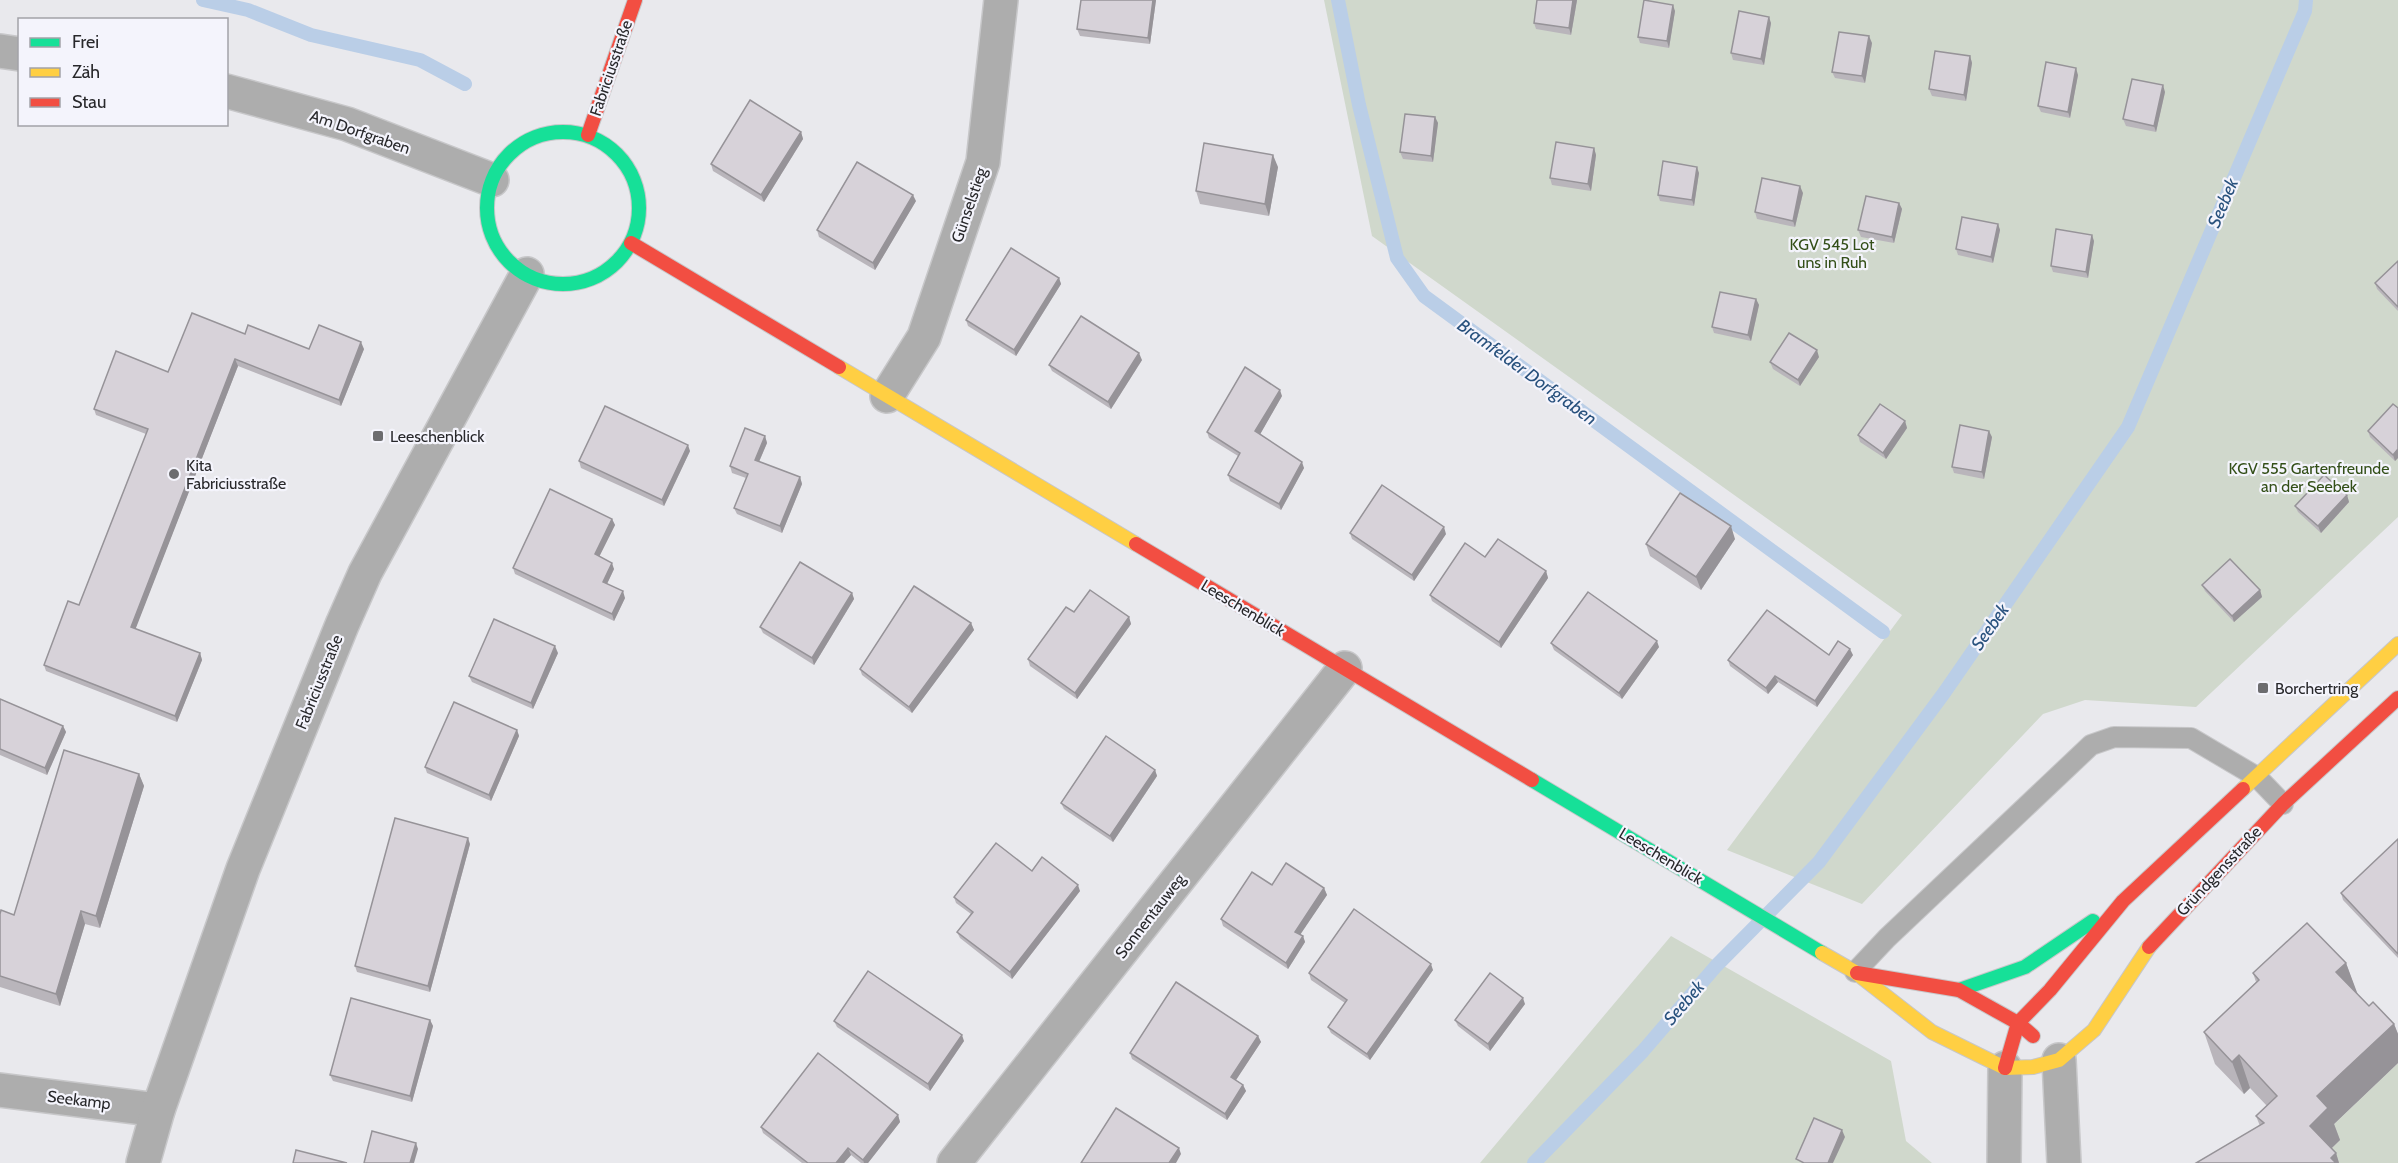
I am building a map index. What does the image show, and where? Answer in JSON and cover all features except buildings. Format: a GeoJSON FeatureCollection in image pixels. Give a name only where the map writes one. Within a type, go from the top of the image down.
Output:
{"type":"FeatureCollection","features":[{"type":"Feature","properties":{"kind":"street","name":"Fabriciusstraße"},"geometry":{"type":"LineString","coordinates":[[588,135],[635,0]]}},
{"type":"Feature","properties":{"kind":"street","name":"Günselstieg"},"geometry":{"type":"LineString","coordinates":[[887,396],[924,337],[983,162],[1001,0]]}},
{"type":"Feature","properties":{"kind":"street"},"geometry":{"type":"LineString","coordinates":[[0,51],[18,54]]}},
{"type":"Feature","properties":{"kind":"street","name":"Am Dorfgraben"},"geometry":{"type":"LineString","coordinates":[[228,92],[346,124],[492,180]]}},
{"type":"Feature","properties":{"kind":"street"},"geometry":{"type":"LineString","coordinates":[[565,131],[588,135],[608,146],[624,160],[634,180],[640,201],[639,223],[631,243],[616,263],[594,278],[570,284],[544,281],[527,274],[502,254],[490,231],[487,206],[492,180],[503,160],[520,145],[542,134],[565,131]]}},
{"type":"Feature","properties":{"kind":"street","name":"Leeschenblick"},"geometry":{"type":"LineString","coordinates":[[631,243],[1855,972],[1932,1032],[2005,1068]]}},
{"type":"Feature","properties":{"kind":"street","name":"Fabriciusstraße"},"geometry":{"type":"LineString","coordinates":[[143,1163],[158,1110],[243,869],[365,573],[527,274]]}},
{"type":"Feature","properties":{"kind":"street"},"geometry":{"type":"LineString","coordinates":[[2004,1163],[2005,1068],[2018,1023],[2050,990],[2123,901],[2398,644]]}},
{"type":"Feature","properties":{"kind":"street","name":"Sonnentauweg"},"geometry":{"type":"LineString","coordinates":[[954,1163],[1345,669]]}},
{"type":"Feature","properties":{"kind":"street","name":"Gründgensstraße"},"geometry":{"type":"LineString","coordinates":[[2005,1068],[2034,1067],[2059,1060],[2094,1030],[2151,944],[2283,804],[2398,698]]}},
{"type":"Feature","properties":{"kind":"street"},"geometry":{"type":"LineString","coordinates":[[1959,990],[2025,967],[2123,901]]}},
{"type":"Feature","properties":{"kind":"street","name":"Leeschenblick"},"geometry":{"type":"LineString","coordinates":[[1855,972],[1959,990]]}},
{"type":"Feature","properties":{"kind":"street"},"geometry":{"type":"LineString","coordinates":[[1959,990],[2018,1023],[2059,1060],[2064,1163]]}},
{"type":"Feature","properties":{"kind":"street","name":"Seekamp"},"geometry":{"type":"LineString","coordinates":[[0,1090],[158,1110]]}},
{"type":"Feature","properties":{"kind":"lane"},"geometry":{"type":"LineString","coordinates":[[1855,972],[1887,938],[2091,745],[2114,737],[2191,738],[2257,777],[2283,804]]}},
{"type":"Feature","properties":{"kind":"green space"},"geometry":{"type":"Polygon","coordinates":[[[1324,0],[2398,0],[2398,517],[2196,707],[2085,700],[2043,714],[1862,904],[1727,850],[1902,615],[1372,236],[1324,0]]]}},
{"type":"Feature","properties":{"kind":"green space"},"geometry":{"type":"Polygon","coordinates":[[[1671,936],[1891,1061],[1906,1141],[1932,1163],[1480,1163],[1671,936]]]}},
{"type":"Feature","properties":{"kind":"green space"},"geometry":{"type":"Polygon","coordinates":[[[2398,1063],[2398,1163],[2326,1163],[2321,1158],[2329,1129],[2398,1063]]]}},
{"type":"Feature","properties":{"kind":"waterway"},"geometry":{"type":"LineString","coordinates":[[203,0],[248,10],[311,35],[420,60],[465,84]]}},
{"type":"Feature","properties":{"kind":"waterway","name":"Bramfelder Dorfgraben"},"geometry":{"type":"LineString","coordinates":[[1338,0],[1359,105],[1397,258],[1424,296],[1883,632]]}},
{"type":"Feature","properties":{"kind":"waterway","name":"Seebek"},"geometry":{"type":"LineString","coordinates":[[1534,1163],[1643,1051],[1716,966],[1819,862],[1944,693],[2128,427],[2305,11],[2306,0]]}},
{"type":"Feature","properties":{"kind":"traffic: fast"},"geometry":{"type":"LineString","coordinates":[[563,132],[592,138],[617,154],[633,179],[639,208],[633,237],[617,262],[592,278],[563,284],[534,278],[509,262],[493,237],[487,208],[493,179],[509,154],[534,138],[563,132]]}},
{"type":"Feature","properties":{"kind":"traffic: fast"},"geometry":{"type":"LineString","coordinates":[[1532,780],[1822,953]]}},
{"type":"Feature","properties":{"kind":"traffic: fast"},"geometry":{"type":"LineString","coordinates":[[1959,990],[2025,967],[2093,921]]}},
{"type":"Feature","properties":{"kind":"traffic: slow"},"geometry":{"type":"LineString","coordinates":[[839,367],[1136,544]]}},
{"type":"Feature","properties":{"kind":"traffic: slow"},"geometry":{"type":"LineString","coordinates":[[2243,789],[2398,644]]}},
{"type":"Feature","properties":{"kind":"traffic: slow"},"geometry":{"type":"LineString","coordinates":[[1822,953],[1855,972],[1932,1032],[2005,1068],[2033,1067],[2059,1060],[2094,1030],[2149,947]]}},
{"type":"Feature","properties":{"kind":"traffic: jam"},"geometry":{"type":"LineString","coordinates":[[588,135],[635,0]]}},
{"type":"Feature","properties":{"kind":"traffic: jam"},"geometry":{"type":"LineString","coordinates":[[631,243],[839,367]]}},
{"type":"Feature","properties":{"kind":"traffic: jam"},"geometry":{"type":"LineString","coordinates":[[1136,544],[1532,780]]}},
{"type":"Feature","properties":{"kind":"traffic: jam"},"geometry":{"type":"LineString","coordinates":[[2149,947],[2283,804],[2398,698]]}},
{"type":"Feature","properties":{"kind":"traffic: jam"},"geometry":{"type":"LineString","coordinates":[[2005,1068],[2018,1023],[2050,990],[2123,901],[2243,789]]}},
{"type":"Feature","properties":{"kind":"traffic: jam"},"geometry":{"type":"LineString","coordinates":[[1857,973],[1959,990],[2018,1023],[2033,1036]]}},
{"type":"Feature","properties":{"kind":"place","name":"Leeschenblick"},"geometry":{"type":"Point","coordinates":[378,436]}},
{"type":"Feature","properties":{"kind":"place","name":"Kita Fabriciusstraße"},"geometry":{"type":"Point","coordinates":[174,474]}},
{"type":"Feature","properties":{"kind":"place","name":"Borchertring"},"geometry":{"type":"Point","coordinates":[2263,688]}},
{"type":"Feature","properties":{"kind":"park label","name":"KGV 545 Lot uns in Ruh"},"geometry":{"type":"Point","coordinates":[1832,253]}},
{"type":"Feature","properties":{"kind":"park label","name":"KGV 555 Gartenfreunde an der Seebek"},"geometry":{"type":"Point","coordinates":[2309,477]}}]}
